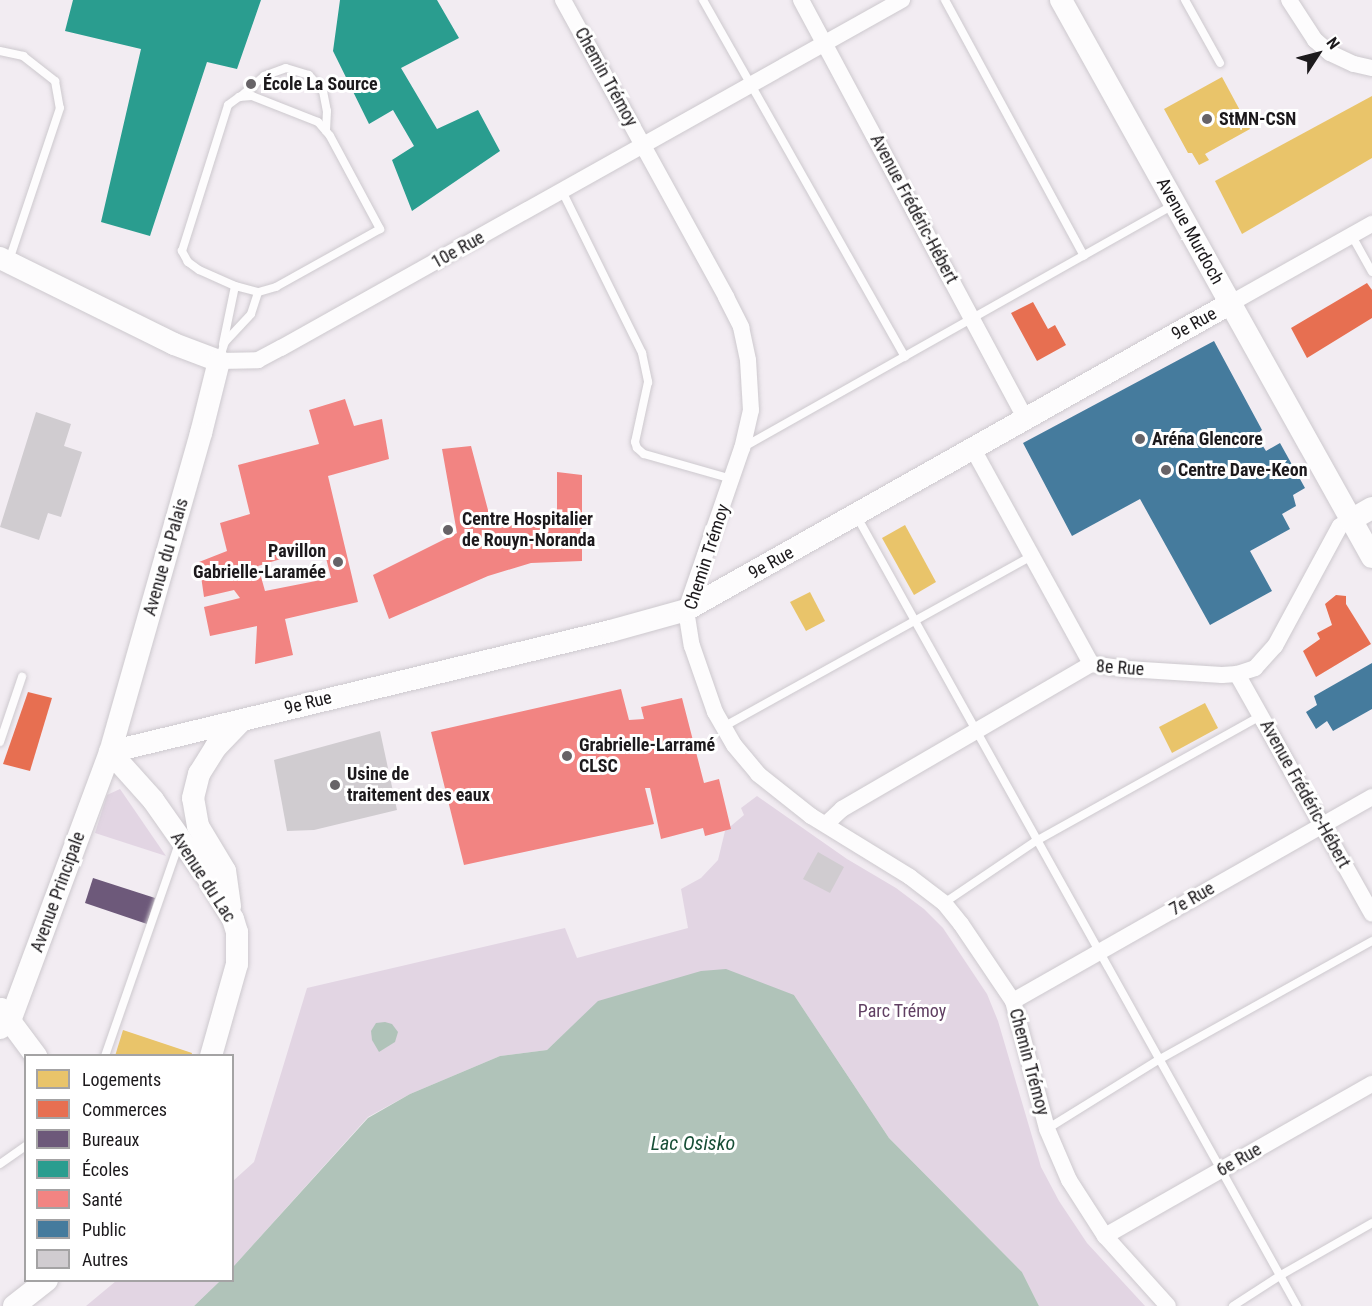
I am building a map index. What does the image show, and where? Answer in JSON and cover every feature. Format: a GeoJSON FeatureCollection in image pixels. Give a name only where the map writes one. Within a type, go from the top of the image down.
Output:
{"type":"FeatureCollection","features":[{"type":"Feature","properties":{"kind":"street","name":"Chemin Trémoy"},"geometry":{"type":"LineString","coordinates":[[563,0],[741,327],[748,360],[751,410],[732,479],[686,610],[692,646],[723,727],[734,745],[758,774],[811,816],[910,877],[944,903],[985,957],[1013,1001],[1047,1129],[1069,1180],[1106,1236],[1168,1306]]}},
{"type":"Feature","properties":{"kind":"street","name":"Avenue Frédéric-Hébert"},"geometry":{"type":"LineString","coordinates":[[801,0],[1026,419]]}},
{"type":"Feature","properties":{"kind":"street","name":"10e Rue"},"geometry":{"type":"LineString","coordinates":[[4,260],[174,344],[219,361],[237,362],[266,356],[902,0]]}},
{"type":"Feature","properties":{"kind":"street","name":"Avenue Murdoch"},"geometry":{"type":"LineString","coordinates":[[1061,0],[1372,556]]}},
{"type":"Feature","properties":{"kind":"street"},"geometry":{"type":"LineString","coordinates":[[1289,0],[1315,40],[1330,53],[1354,64],[1372,68]]}},
{"type":"Feature","properties":{"kind":"street","name":"9e Rue"},"geometry":{"type":"LineString","coordinates":[[110,752],[611,631],[686,610],[1372,224]]}},
{"type":"Feature","properties":{"kind":"street","name":"Avenue du Palais"},"geometry":{"type":"LineString","coordinates":[[110,752],[219,361]]}},
{"type":"Feature","properties":{"kind":"street"},"geometry":{"type":"LineString","coordinates":[[973,448],[1091,664]]}},
{"type":"Feature","properties":{"kind":"street","name":"8e Rue"},"geometry":{"type":"LineString","coordinates":[[826,824],[842,809],[1091,664],[1127,669],[1237,674],[1255,668],[1269,655],[1340,526],[1372,508]]}},
{"type":"Feature","properties":{"kind":"street","name":"Avenue Frédéric-Hébert"},"geometry":{"type":"LineString","coordinates":[[1237,674],[1372,914]]}},
{"type":"Feature","properties":{"kind":"street"},"geometry":{"type":"LineString","coordinates":[[233,919],[225,872],[198,826],[193,798],[199,774],[210,756],[242,720]]}},
{"type":"Feature","properties":{"kind":"street","name":"Avenue du Lac"},"geometry":{"type":"LineString","coordinates":[[110,752],[153,800],[210,881],[233,919],[237,932],[237,964],[212,1054]]}},
{"type":"Feature","properties":{"kind":"street","name":"Avenue Principale"},"geometry":{"type":"LineString","coordinates":[[3,1019],[110,752]]}},
{"type":"Feature","properties":{"kind":"street","name":"7e Rue"},"geometry":{"type":"LineString","coordinates":[[1013,1001],[1372,797]]}},
{"type":"Feature","properties":{"kind":"street"},"geometry":{"type":"LineString","coordinates":[[3,1019],[34,1054]]}},
{"type":"Feature","properties":{"kind":"street","name":"6e Rue"},"geometry":{"type":"LineString","coordinates":[[1106,1236],[1372,1084]]}},
{"type":"Feature","properties":{"kind":"street"},"geometry":{"type":"LineString","coordinates":[[15,1305],[32,1282]]}},
{"type":"Feature","properties":{"kind":"street"},"geometry":{"type":"LineString","coordinates":[[15,1305],[46,1282]]}},
{"type":"Feature","properties":{"kind":"lane"},"geometry":{"type":"LineString","coordinates":[[703,0],[905,357]]}},
{"type":"Feature","properties":{"kind":"lane"},"geometry":{"type":"LineString","coordinates":[[945,0],[1084,256]]}},
{"type":"Feature","properties":{"kind":"lane"},"geometry":{"type":"LineString","coordinates":[[1185,0],[1220,63]]}},
{"type":"Feature","properties":{"kind":"lane"},"geometry":{"type":"LineString","coordinates":[[0,51],[22,56],[55,81],[60,108],[4,260]]}},
{"type":"Feature","properties":{"kind":"lane"},"geometry":{"type":"LineString","coordinates":[[239,98],[252,96],[318,122],[326,131],[380,229],[276,287],[258,292],[235,286],[199,270],[188,262],[182,250],[228,105],[264,76],[285,68],[309,75],[323,91],[327,111],[326,131]]}},
{"type":"Feature","properties":{"kind":"lane"},"geometry":{"type":"LineString","coordinates":[[562,191],[642,353],[648,382],[635,442],[637,448],[644,454],[732,479]]}},
{"type":"Feature","properties":{"kind":"lane"},"geometry":{"type":"LineString","coordinates":[[742,448],[1175,204]]}},
{"type":"Feature","properties":{"kind":"lane"},"geometry":{"type":"LineString","coordinates":[[1352,236],[1372,272]]}},
{"type":"Feature","properties":{"kind":"lane"},"geometry":{"type":"LineString","coordinates":[[219,361],[235,286]]}},
{"type":"Feature","properties":{"kind":"lane"},"geometry":{"type":"LineString","coordinates":[[219,361],[225,342],[251,314],[258,292]]}},
{"type":"Feature","properties":{"kind":"lane"},"geometry":{"type":"LineString","coordinates":[[855,515],[1098,952],[1223,1169],[1297,1306]]}},
{"type":"Feature","properties":{"kind":"lane"},"geometry":{"type":"LineString","coordinates":[[723,727],[1032,556]]}},
{"type":"Feature","properties":{"kind":"lane"},"geometry":{"type":"LineString","coordinates":[[0,742],[22,677]]}},
{"type":"Feature","properties":{"kind":"lane"},"geometry":{"type":"LineString","coordinates":[[944,903],[1036,841],[1261,716]]}},
{"type":"Feature","properties":{"kind":"lane"},"geometry":{"type":"LineString","coordinates":[[106,1054],[180,840]]}},
{"type":"Feature","properties":{"kind":"lane"},"geometry":{"type":"LineString","coordinates":[[1047,1129],[1160,1059],[1372,941]]}},
{"type":"Feature","properties":{"kind":"lane"},"geometry":{"type":"LineString","coordinates":[[0,1164],[24,1147]]}},
{"type":"Feature","properties":{"kind":"lane"},"geometry":{"type":"LineString","coordinates":[[1233,1306],[1281,1275],[1372,1223]]}},
{"type":"Feature","properties":{"kind":"green space"},"geometry":{"type":"Polygon","coordinates":[[[120,789],[166,856],[95,833],[107,795],[120,789]]]}},
{"type":"Feature","properties":{"kind":"green space","name":"Parc Trémoy"},"geometry":{"type":"Polygon","coordinates":[[[757,796],[847,859],[896,888],[924,909],[943,928],[987,994],[998,1021],[1041,1167],[1059,1201],[1087,1243],[1145,1306],[1039,1306],[1022,1272],[889,1138],[794,995],[599,1001],[547,1050],[500,1056],[410,1094],[368,1117],[234,1266],[234,1180],[254,1162],[307,988],[565,928],[577,958],[688,928],[681,889],[701,878],[718,860],[725,831],[744,815],[741,808],[757,796]]]}},
{"type":"Feature","properties":{"kind":"green space"},"geometry":{"type":"Polygon","coordinates":[[[115,1282],[219,1282],[194,1306],[86,1306],[115,1282]]]}},
{"type":"Feature","properties":{"kind":"water","name":"Lac Osisko"},"geometry":{"type":"Polygon","coordinates":[[[726,969],[794,995],[889,1138],[1022,1272],[1039,1306],[194,1306],[219,1282],[234,1282],[234,1266],[368,1118],[410,1094],[500,1056],[547,1050],[598,1001],[701,971],[726,969]]]}},
{"type":"Feature","properties":{"kind":"water"},"geometry":{"type":"Polygon","coordinates":[[[376,1023],[392,1024],[398,1032],[395,1042],[379,1052],[372,1040],[371,1031],[376,1023]]]}},
{"type":"Feature","properties":{"kind":"building: Logements","name":"StMN-CSN"},"geometry":{"type":"Polygon","coordinates":[[[1222,77],[1250,129],[1205,154],[1209,160],[1199,165],[1192,153],[1188,153],[1164,109],[1222,77]]]}},
{"type":"Feature","properties":{"kind":"building: Logements"},"geometry":{"type":"Polygon","coordinates":[[[1372,96],[1372,158],[1242,234],[1215,181],[1372,96]]]}},
{"type":"Feature","properties":{"kind":"building: Logements"},"geometry":{"type":"Polygon","coordinates":[[[905,525],[936,582],[914,595],[882,538],[905,525]]]}},
{"type":"Feature","properties":{"kind":"building: Logements"},"geometry":{"type":"Polygon","coordinates":[[[810,592],[825,621],[806,631],[790,602],[810,592]]]}},
{"type":"Feature","properties":{"kind":"building: Logements"},"geometry":{"type":"Polygon","coordinates":[[[1205,703],[1218,728],[1172,753],[1159,727],[1205,703]]]}},
{"type":"Feature","properties":{"kind":"building: Logements"},"geometry":{"type":"Polygon","coordinates":[[[123,1030],[192,1053],[192,1054],[116,1054],[123,1030]]]}},
{"type":"Feature","properties":{"kind":"building: Commerces"},"geometry":{"type":"Polygon","coordinates":[[[1367,283],[1372,290],[1372,318],[1307,358],[1291,328],[1367,283]]]}},
{"type":"Feature","properties":{"kind":"building: Commerces"},"geometry":{"type":"Polygon","coordinates":[[[1033,302],[1048,329],[1055,325],[1066,345],[1037,361],[1011,313],[1033,302]]]}},
{"type":"Feature","properties":{"kind":"building: Commerces"},"geometry":{"type":"Polygon","coordinates":[[[1336,595],[1346,596],[1346,604],[1371,644],[1316,677],[1303,651],[1320,639],[1317,633],[1332,625],[1325,604],[1336,595]]]}},
{"type":"Feature","properties":{"kind":"building: Commerces"},"geometry":{"type":"Polygon","coordinates":[[[28,692],[52,698],[30,771],[3,764],[28,692]]]}},
{"type":"Feature","properties":{"kind":"building: Bureaux"},"geometry":{"type":"Polygon","coordinates":[[[93,878],[155,898],[147,924],[85,903],[93,878]]]}},
{"type":"Feature","properties":{"kind":"building: Écoles"},"geometry":{"type":"Polygon","coordinates":[[[73,0],[261,0],[237,69],[207,62],[150,236],[101,222],[141,49],[65,31],[73,0]]]}},
{"type":"Feature","properties":{"kind":"building: Écoles"},"geometry":{"type":"Polygon","coordinates":[[[340,0],[437,0],[459,38],[401,68],[437,129],[478,110],[500,151],[412,211],[392,160],[414,146],[393,110],[369,124],[333,51],[340,0]]]}},
{"type":"Feature","properties":{"kind":"building: Santé"},"geometry":{"type":"Polygon","coordinates":[[[345,399],[354,426],[382,419],[389,459],[328,476],[358,602],[285,619],[293,655],[255,664],[257,626],[210,636],[204,607],[240,598],[234,590],[204,597],[199,562],[227,551],[220,523],[250,514],[238,465],[319,444],[309,410],[345,399]],[[323,546],[258,566],[265,591],[331,578],[323,546]]]}},
{"type":"Feature","properties":{"kind":"building: Santé"},"geometry":{"type":"Polygon","coordinates":[[[471,446],[492,525],[557,526],[557,472],[582,475],[582,561],[531,563],[488,576],[389,619],[373,575],[457,533],[442,449],[471,446]]]}},
{"type":"Feature","properties":{"kind":"building: Santé","name":"Grabrielle-Larramé CLSC"},"geometry":{"type":"Polygon","coordinates":[[[621,689],[629,720],[644,719],[641,707],[682,698],[704,783],[719,779],[731,829],[705,836],[703,828],[661,839],[650,788],[645,788],[654,824],[464,865],[431,732],[621,689]]]}},
{"type":"Feature","properties":{"kind":"building: Public","name":"Centre Dave-Keon"},"geometry":{"type":"Polygon","coordinates":[[[1214,341],[1262,430],[1256,435],[1266,451],[1280,443],[1305,488],[1293,495],[1296,506],[1282,514],[1290,529],[1250,551],[1272,591],[1210,625],[1140,499],[1072,536],[1023,443],[1214,341]]]}},
{"type":"Feature","properties":{"kind":"building: Public"},"geometry":{"type":"Polygon","coordinates":[[[1372,663],[1372,709],[1333,731],[1327,721],[1316,729],[1306,712],[1317,705],[1314,696],[1372,663]]]}},
{"type":"Feature","properties":{"kind":"building: Autres"},"geometry":{"type":"Polygon","coordinates":[[[36,412],[71,424],[64,446],[82,452],[61,517],[48,513],[39,540],[0,527],[36,412]]]}},
{"type":"Feature","properties":{"kind":"building: Autres","name":"Usine de traitement des eaux"},"geometry":{"type":"Polygon","coordinates":[[[380,731],[397,810],[314,830],[287,831],[274,760],[380,731]]]}},
{"type":"Feature","properties":{"kind":"building: Autres"},"geometry":{"type":"Polygon","coordinates":[[[818,852],[844,867],[830,893],[803,879],[818,852]]]}},
{"type":"Feature","properties":{"kind":"place","name":"École La Source"},"geometry":{"type":"Point","coordinates":[251,84]}},
{"type":"Feature","properties":{"kind":"place","name":"StMN-CSN"},"geometry":{"type":"Point","coordinates":[1207,119]}},
{"type":"Feature","properties":{"kind":"place","name":"Aréna Glencore"},"geometry":{"type":"Point","coordinates":[1140,439]}},
{"type":"Feature","properties":{"kind":"place","name":"Centre Dave-Keon"},"geometry":{"type":"Point","coordinates":[1166,470]}},
{"type":"Feature","properties":{"kind":"place","name":"Centre Hospitalier de Rouyn-Noranda"},"geometry":{"type":"Point","coordinates":[448,530]}},
{"type":"Feature","properties":{"kind":"place","name":"Pavillon Gabrielle-Laramée"},"geometry":{"type":"Point","coordinates":[338,562]}},
{"type":"Feature","properties":{"kind":"place","name":"Grabrielle-Larramé CLSC"},"geometry":{"type":"Point","coordinates":[567,756]}},
{"type":"Feature","properties":{"kind":"place","name":"Usine de traitement des eaux"},"geometry":{"type":"Point","coordinates":[335,785]}}]}
